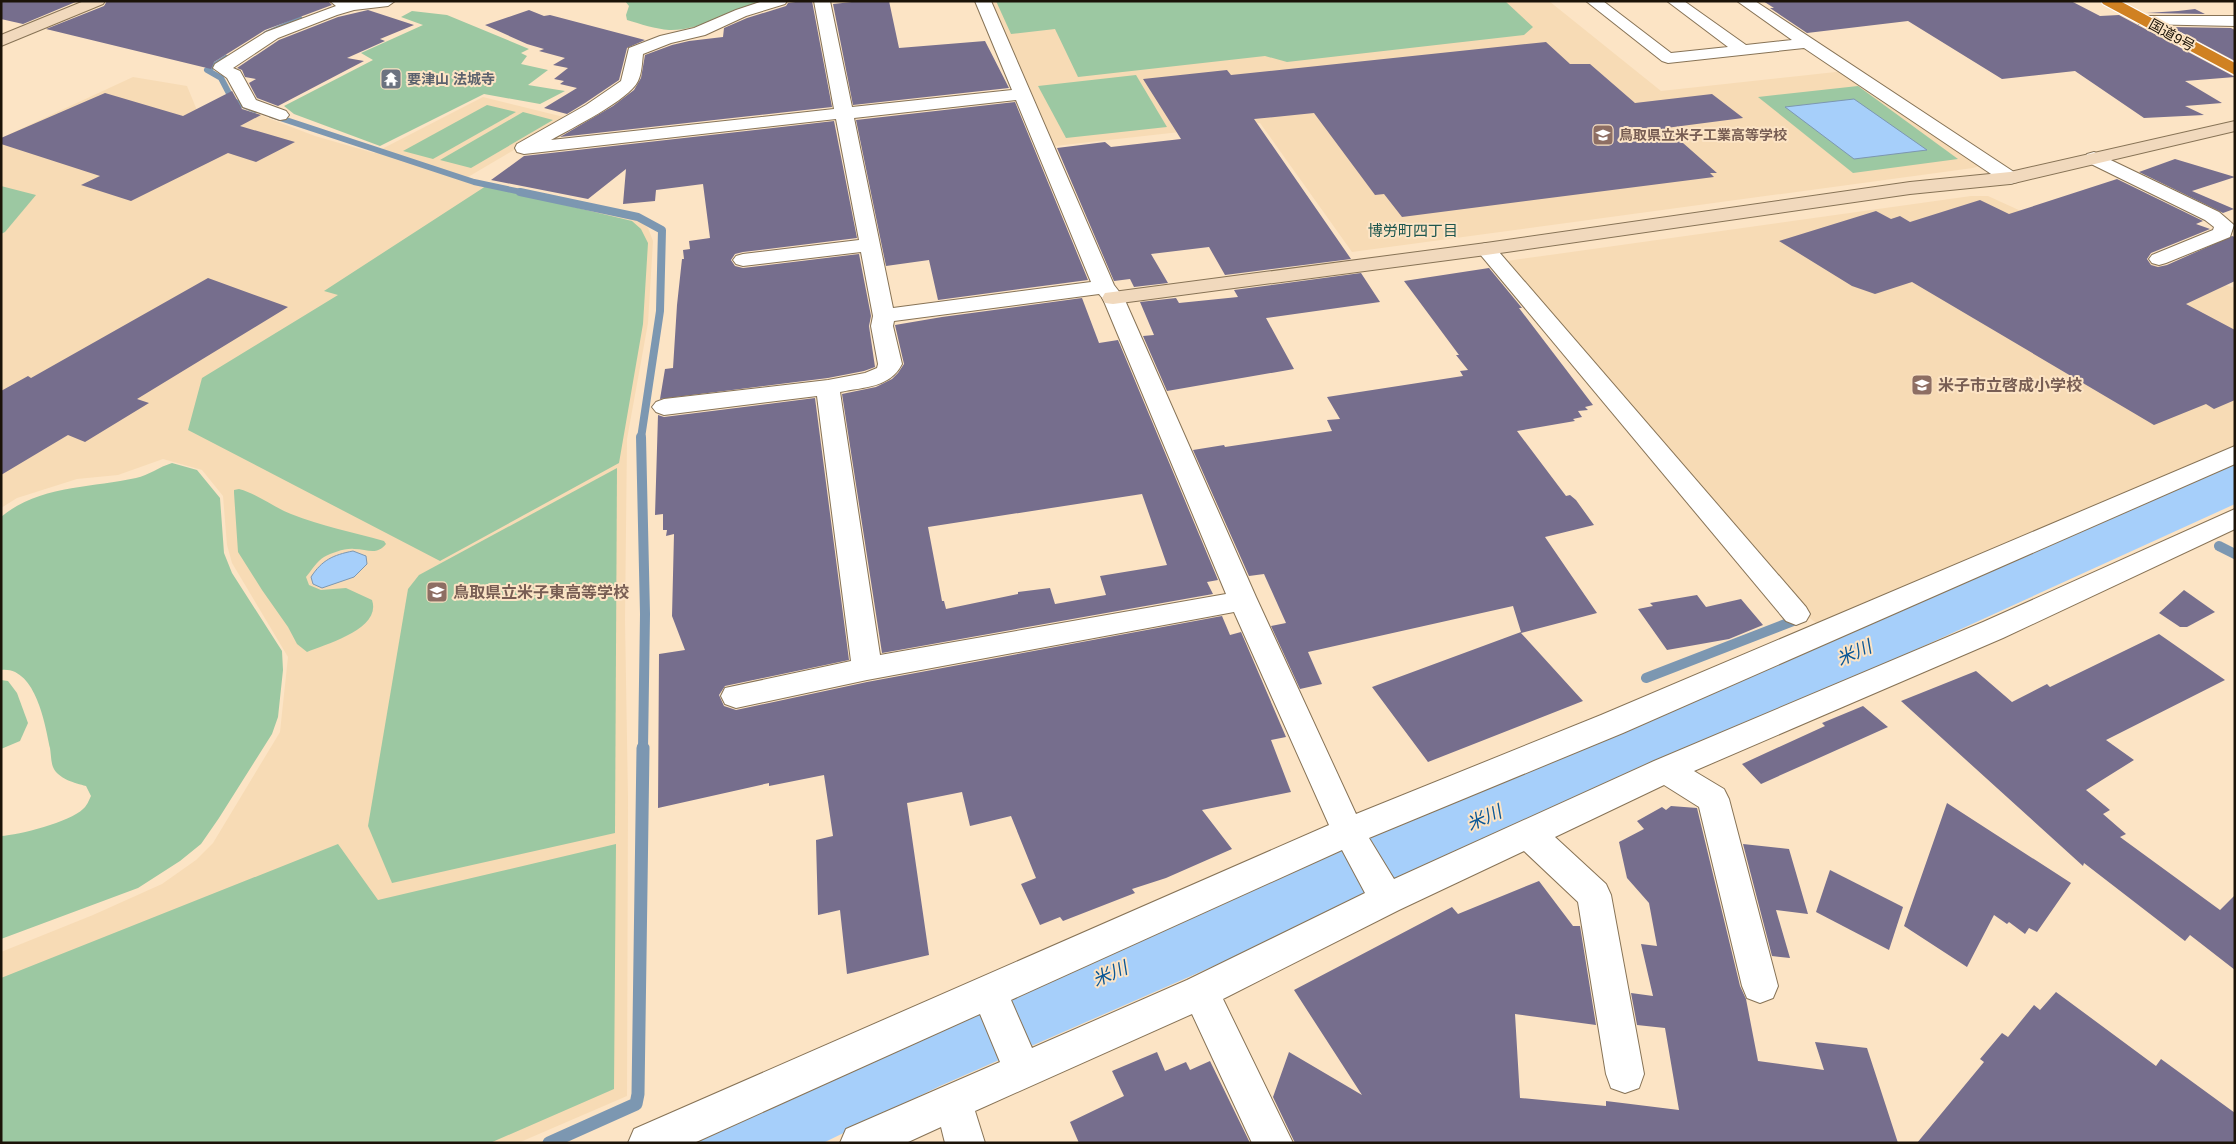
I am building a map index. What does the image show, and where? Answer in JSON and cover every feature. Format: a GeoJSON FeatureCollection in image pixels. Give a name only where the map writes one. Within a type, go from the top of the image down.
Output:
{"type":"FeatureCollection","features":[{"type":"Feature","properties":{"kind":"highway","name":"国道9号"},"geometry":{"type":"LineString","coordinates":[[2108,1],[2235,70]]}},
{"type":"Feature","properties":{"kind":"street"},"geometry":{"type":"LineString","coordinates":[[1,41],[98,1]]}},
{"type":"Feature","properties":{"kind":"street"},"geometry":{"type":"LineString","coordinates":[[280,115],[249,103],[234,75],[221,68],[272,35],[332,12],[345,4],[388,1]]}},
{"type":"Feature","properties":{"kind":"street"},"geometry":{"type":"LineString","coordinates":[[780,1],[741,13],[698,32],[666,39],[636,51],[630,79],[627,84],[592,109],[524,148],[1023,94]]}},
{"type":"Feature","properties":{"kind":"street"},"geometry":{"type":"LineString","coordinates":[[664,407],[871,379],[889,368],[882,326],[884,316],[822,1]]}},
{"type":"Feature","properties":{"kind":"street"},"geometry":{"type":"LineString","coordinates":[[983,1],[1242,599],[1352,837],[1383,892]]}},
{"type":"Feature","properties":{"kind":"street"},"geometry":{"type":"LineString","coordinates":[[1592,1],[1668,58],[1807,42]]}},
{"type":"Feature","properties":{"kind":"street"},"geometry":{"type":"LineString","coordinates":[[1674,1],[1742,49]]}},
{"type":"Feature","properties":{"kind":"street"},"geometry":{"type":"LineString","coordinates":[[1744,1],[2010,178]]}},
{"type":"Feature","properties":{"kind":"street"},"geometry":{"type":"LineString","coordinates":[[2145,21],[2235,21]]}},
{"type":"Feature","properties":{"kind":"street"},"geometry":{"type":"LineString","coordinates":[[884,316],[1486,249],[1910,188],[2010,178],[2235,126]]}},
{"type":"Feature","properties":{"kind":"street"},"geometry":{"type":"LineString","coordinates":[[2094,158],[2212,216],[2224,225],[2223,233],[2159,259]]}},
{"type":"Feature","properties":{"kind":"street"},"geometry":{"type":"LineString","coordinates":[[744,260],[870,245]]}},
{"type":"Feature","properties":{"kind":"street"},"geometry":{"type":"LineString","coordinates":[[1486,249],[1796,614]]}},
{"type":"Feature","properties":{"kind":"street"},"geometry":{"type":"LineString","coordinates":[[828,386],[866,669]]}},
{"type":"Feature","properties":{"kind":"street"},"geometry":{"type":"LineString","coordinates":[[648,1143],[992,998],[1352,837],[2235,454]]}},
{"type":"Feature","properties":{"kind":"street"},"geometry":{"type":"LineString","coordinates":[[860,1143],[953,1101],[1017,1057],[1200,992],[1383,892],[1529,834],[1665,770],[1993,630],[2235,518]]}},
{"type":"Feature","properties":{"kind":"street"},"geometry":{"type":"LineString","coordinates":[[736,696],[866,669],[1228,604],[1242,599]]}},
{"type":"Feature","properties":{"kind":"street"},"geometry":{"type":"LineString","coordinates":[[1665,770],[1713,800],[1760,986]]}},
{"type":"Feature","properties":{"kind":"street"},"geometry":{"type":"LineString","coordinates":[[1529,834],[1594,895],[1625,1074]]}},
{"type":"Feature","properties":{"kind":"street"},"geometry":{"type":"LineString","coordinates":[[1200,992],[1273,1143]]}},
{"type":"Feature","properties":{"kind":"street"},"geometry":{"type":"LineString","coordinates":[[992,998],[1017,1057]]}},
{"type":"Feature","properties":{"kind":"street"},"geometry":{"type":"LineString","coordinates":[[953,1101],[965,1143]]}},
{"type":"Feature","properties":{"kind":"shaded area","name":"鳥取県立米子工業高等学校"},"geometry":{"type":"Polygon","coordinates":[[[991,1],[1549,1],[1661,91],[1845,71],[1982,165],[1973,168],[1352,252],[1260,123],[1055,146],[991,1]]]}},
{"type":"Feature","properties":{"kind":"shaded area","name":"鳥取県立米子東高等学校"},"geometry":{"type":"Polygon","coordinates":[[[133,77],[187,86],[201,120],[244,109],[315,136],[374,153],[483,97],[568,118],[468,177],[501,188],[637,219],[648,228],[653,241],[648,323],[627,439],[625,620],[628,799],[627,1096],[518,1143],[1,1143],[1,952],[93,915],[162,884],[196,860],[213,843],[280,732],[288,657],[232,563],[227,545],[223,496],[202,470],[163,459],[118,475],[77,479],[17,498],[1,508],[1,138],[133,77]]]}},
{"type":"Feature","properties":{"kind":"shaded area","name":"米子市立啓成小学校"},"geometry":{"type":"Polygon","coordinates":[[[1971,196],[1988,196],[2095,245],[2235,288],[2235,446],[1819,625],[1803,613],[1507,261],[1971,196]]]}},
{"type":"Feature","properties":{"kind":"green space"},"geometry":{"type":"Polygon","coordinates":[[[625,1],[762,1],[705,24],[669,30],[627,20],[626,15],[629,6],[625,1]]]}},
{"type":"Feature","properties":{"kind":"green space"},"geometry":{"type":"Polygon","coordinates":[[[996,1],[1505,1],[1533,27],[1524,35],[1287,62],[1265,56],[1078,77],[1055,29],[1011,34],[996,1]]]}},
{"type":"Feature","properties":{"kind":"green space","name":"要津山 法城寺"},"geometry":{"type":"Polygon","coordinates":[[[412,11],[447,15],[529,49],[521,53],[527,56],[521,64],[548,70],[528,85],[565,91],[540,104],[484,94],[380,146],[294,114],[284,106],[373,60],[361,53],[423,25],[401,17],[412,11]]]}},
{"type":"Feature","properties":{"kind":"green space"},"geometry":{"type":"Polygon","coordinates":[[[1136,75],[1167,127],[1066,138],[1038,86],[1136,75]]]}},
{"type":"Feature","properties":{"kind":"green space"},"geometry":{"type":"Polygon","coordinates":[[[1858,86],[1958,159],[1853,173],[1758,97],[1858,86]]]}},
{"type":"Feature","properties":{"kind":"green space"},"geometry":{"type":"Polygon","coordinates":[[[487,105],[516,112],[433,159],[403,151],[487,105]]]}},
{"type":"Feature","properties":{"kind":"green space"},"geometry":{"type":"Polygon","coordinates":[[[523,112],[553,120],[471,168],[440,160],[523,112]]]}},
{"type":"Feature","properties":{"kind":"green space"},"geometry":{"type":"Polygon","coordinates":[[[1,186],[36,195],[5,232],[1,234],[1,186]]]}},
{"type":"Feature","properties":{"kind":"green space"},"geometry":{"type":"Polygon","coordinates":[[[486,186],[632,221],[641,229],[648,243],[643,324],[619,463],[440,561],[188,430],[202,378],[338,295],[324,291],[486,186]]]}},
{"type":"Feature","properties":{"kind":"green space"},"geometry":{"type":"Polygon","coordinates":[[[172,463],[197,470],[220,498],[224,553],[232,573],[282,651],[283,670],[278,717],[272,734],[201,844],[180,861],[138,888],[1,939],[1,836],[20,833],[67,819],[84,808],[91,796],[86,786],[67,780],[55,771],[52,765],[48,737],[41,711],[30,686],[13,671],[1,670],[1,517],[32,499],[49,493],[136,478],[172,463]]]}},
{"type":"Feature","properties":{"kind":"green space"},"geometry":{"type":"Polygon","coordinates":[[[617,468],[615,833],[392,883],[368,826],[408,589],[419,575],[617,468]]]}},
{"type":"Feature","properties":{"kind":"green space"},"geometry":{"type":"Polygon","coordinates":[[[239,489],[302,518],[384,541],[386,544],[375,551],[350,549],[327,555],[319,561],[306,577],[309,585],[321,590],[346,588],[372,600],[373,610],[369,619],[361,627],[339,640],[307,652],[297,644],[288,627],[238,552],[234,490],[239,489]]]}},
{"type":"Feature","properties":{"kind":"green space"},"geometry":{"type":"Polygon","coordinates":[[[1,680],[8,681],[17,693],[28,723],[20,741],[1,749],[1,680]]]}},
{"type":"Feature","properties":{"kind":"green space"},"geometry":{"type":"Polygon","coordinates":[[[338,844],[378,900],[616,844],[614,1089],[490,1143],[1,1143],[1,978],[338,844]]]}},
{"type":"Feature","properties":{"kind":"water"},"geometry":{"type":"Polygon","coordinates":[[[1854,99],[1927,150],[1854,159],[1785,107],[1854,99]]]}},
{"type":"Feature","properties":{"kind":"water"},"geometry":{"type":"Polygon","coordinates":[[[353,551],[366,556],[367,564],[354,577],[322,588],[313,584],[311,577],[319,566],[340,554],[353,551]]]}},
{"type":"Feature","properties":{"kind":"building"},"geometry":{"type":"Polygon","coordinates":[[[1,1],[78,1],[23,24],[1,19],[1,1]]]}},
{"type":"Feature","properties":{"kind":"building"},"geometry":{"type":"Polygon","coordinates":[[[107,1],[328,1],[332,5],[265,30],[214,62],[211,69],[46,29],[104,6],[107,1]]]}},
{"type":"Feature","properties":{"kind":"building"},"geometry":{"type":"Polygon","coordinates":[[[812,1],[832,107],[560,137],[613,106],[634,90],[641,78],[645,55],[689,41],[723,37],[724,28],[747,18],[786,6],[788,3],[812,1]]]}},
{"type":"Feature","properties":{"kind":"building"},"geometry":{"type":"Polygon","coordinates":[[[889,1],[899,48],[985,41],[1009,88],[853,105],[833,4],[889,1]]]}},
{"type":"Feature","properties":{"kind":"building"},"geometry":{"type":"Polygon","coordinates":[[[1763,1],[2071,1],[2100,16],[2119,15],[2235,77],[2185,81],[2222,103],[2185,106],[2204,115],[2144,118],[2075,71],[2002,79],[1908,21],[1807,33],[1770,8],[1774,8],[1763,1]]]}},
{"type":"Feature","properties":{"kind":"building"},"geometry":{"type":"Polygon","coordinates":[[[2195,9],[2205,14],[2146,13],[2178,11],[2195,9]]]}},
{"type":"Feature","properties":{"kind":"building"},"geometry":{"type":"Polygon","coordinates":[[[368,10],[414,25],[380,39],[385,41],[347,58],[364,61],[278,106],[257,98],[249,83],[256,79],[245,77],[242,70],[237,68],[279,40],[338,17],[368,10]]]}},
{"type":"Feature","properties":{"kind":"building"},"geometry":{"type":"Polygon","coordinates":[[[529,10],[544,16],[550,15],[645,40],[627,48],[619,80],[567,114],[544,108],[577,88],[560,84],[564,81],[554,79],[568,68],[553,65],[565,58],[539,51],[544,49],[527,44],[485,25],[529,10]]]}},
{"type":"Feature","properties":{"kind":"building"},"geometry":{"type":"Polygon","coordinates":[[[2171,27],[2231,28],[2235,30],[2235,61],[2171,27]]]}},
{"type":"Feature","properties":{"kind":"building"},"geometry":{"type":"Polygon","coordinates":[[[1546,42],[1570,64],[1590,64],[1635,103],[1712,94],[1742,117],[1666,128],[1717,173],[1710,173],[1714,177],[1402,217],[1384,194],[1375,195],[1314,113],[1254,119],[1351,259],[1225,275],[1209,247],[1151,254],[1168,283],[1134,287],[1130,279],[1114,281],[1057,148],[1105,142],[1111,147],[1181,139],[1143,79],[1227,70],[1231,75],[1546,42]]]}},
{"type":"Feature","properties":{"kind":"building"},"geometry":{"type":"Polygon","coordinates":[[[232,91],[242,109],[261,115],[240,126],[295,142],[256,162],[228,153],[131,201],[81,185],[100,176],[1,144],[1,138],[105,93],[183,116],[232,91]]]}},
{"type":"Feature","properties":{"kind":"building"},"geometry":{"type":"Polygon","coordinates":[[[1015,102],[1088,280],[938,300],[929,260],[886,266],[856,120],[1015,102]]]}},
{"type":"Feature","properties":{"kind":"building"},"geometry":{"type":"Polygon","coordinates":[[[834,121],[857,238],[743,252],[735,254],[731,260],[735,266],[743,268],[859,254],[871,316],[869,326],[875,367],[828,378],[660,399],[665,369],[673,368],[677,305],[682,259],[684,259],[683,250],[690,249],[689,241],[710,238],[703,184],[656,190],[655,201],[623,204],[626,169],[588,199],[491,180],[524,156],[834,121]]]}},
{"type":"Feature","properties":{"kind":"building"},"geometry":{"type":"Polygon","coordinates":[[[2175,159],[2235,177],[2192,191],[2234,209],[2223,213],[2139,172],[2175,159]]]}},
{"type":"Feature","properties":{"kind":"building"},"geometry":{"type":"Polygon","coordinates":[[[2117,179],[2203,221],[2196,224],[2210,229],[2151,253],[2147,259],[2151,265],[2158,267],[2167,265],[2232,236],[2235,237],[2235,281],[2186,304],[2235,330],[2235,400],[2214,409],[2206,404],[2154,425],[1912,282],[1875,294],[1852,286],[1779,241],[1876,211],[1891,219],[1900,216],[1910,222],[1980,200],[2009,214],[2117,179]]]}},
{"type":"Feature","properties":{"kind":"building"},"geometry":{"type":"Polygon","coordinates":[[[1489,268],[1522,308],[1519,308],[1593,405],[1585,407],[1588,410],[1578,411],[1582,417],[1573,419],[1575,421],[1517,431],[1566,496],[1570,495],[1576,500],[1594,525],[1545,537],[1597,613],[1521,633],[1583,701],[1428,762],[1372,687],[1521,632],[1513,606],[1308,652],[1322,684],[1300,689],[1271,626],[1286,623],[1264,574],[1249,576],[1193,450],[1332,431],[1327,420],[1340,419],[1327,397],[1463,376],[1460,371],[1468,370],[1456,355],[1459,355],[1404,281],[1489,268]]]}},
{"type":"Feature","properties":{"kind":"building"},"geometry":{"type":"Polygon","coordinates":[[[1361,273],[1380,302],[1266,318],[1294,369],[1167,391],[1143,336],[1154,335],[1140,302],[1176,298],[1179,303],[1238,297],[1234,290],[1361,273]]]}},
{"type":"Feature","properties":{"kind":"building"},"geometry":{"type":"Polygon","coordinates":[[[208,278],[288,307],[137,399],[149,403],[85,442],[68,435],[1,475],[1,391],[28,376],[31,378],[208,278]]]}},
{"type":"Feature","properties":{"kind":"building"},"geometry":{"type":"Polygon","coordinates":[[[1082,298],[1099,343],[1118,340],[1218,580],[1207,582],[1213,594],[882,653],[842,394],[876,387],[892,379],[898,373],[904,364],[895,325],[1082,298]],[[1142,494],[928,527],[942,601],[944,601],[946,609],[1018,594],[1018,592],[1050,588],[1055,604],[1106,595],[1100,576],[1167,565],[1142,494]]]}},
{"type":"Feature","properties":{"kind":"building"},"geometry":{"type":"Polygon","coordinates":[[[815,398],[849,660],[725,686],[719,695],[724,706],[736,710],[867,682],[1222,616],[1230,635],[1241,632],[1286,737],[1271,740],[1291,792],[1202,810],[1232,849],[1166,878],[1132,889],[1135,893],[1063,921],[1060,917],[1040,925],[1021,884],[1036,878],[1011,816],[970,826],[962,792],[907,803],[929,955],[847,974],[840,910],[818,915],[816,840],[833,836],[824,775],[769,786],[769,783],[658,808],[659,654],[685,650],[672,616],[674,534],[666,536],[667,530],[663,530],[663,514],[655,515],[658,415],[664,417],[815,398]]]}},
{"type":"Feature","properties":{"kind":"building"},"geometry":{"type":"Polygon","coordinates":[[[2184,590],[2215,612],[2187,627],[2180,627],[2159,613],[2184,590]]]}},
{"type":"Feature","properties":{"kind":"building"},"geometry":{"type":"Polygon","coordinates":[[[1697,595],[1706,607],[1741,599],[1763,625],[1729,639],[1667,650],[1638,609],[1653,606],[1650,603],[1697,595]]]}},
{"type":"Feature","properties":{"kind":"building"},"geometry":{"type":"Polygon","coordinates":[[[2159,634],[2225,680],[2106,740],[2134,760],[2086,790],[2110,810],[2103,814],[2126,834],[2120,837],[2220,910],[2235,895],[2235,970],[2190,935],[2185,941],[2084,863],[2083,866],[1901,701],[1976,671],[2012,702],[2047,684],[2050,687],[2159,634]]]}},
{"type":"Feature","properties":{"kind":"building"},"geometry":{"type":"Polygon","coordinates":[[[1863,706],[1888,727],[1761,784],[1742,764],[1825,726],[1822,723],[1863,706]]]}},
{"type":"Feature","properties":{"kind":"building"},"geometry":{"type":"Polygon","coordinates":[[[1947,803],[2071,883],[2037,932],[2029,928],[2025,934],[2009,922],[2007,924],[1994,915],[1967,967],[1904,926],[1947,803]]]}},
{"type":"Feature","properties":{"kind":"building"},"geometry":{"type":"Polygon","coordinates":[[[1671,806],[1697,808],[1740,986],[1746,999],[1758,1061],[1824,1070],[1815,1042],[1867,1048],[1898,1143],[1295,1143],[1273,1097],[1289,1052],[1362,1095],[1294,990],[1452,907],[1458,914],[1539,881],[1573,926],[1580,926],[1596,1025],[1515,1014],[1520,1098],[1606,1106],[1606,1101],[1679,1110],[1665,1028],[1637,1025],[1631,993],[1653,996],[1641,944],[1657,946],[1649,903],[1627,878],[1619,842],[1644,829],[1637,821],[1662,807],[1666,810],[1671,806]]]}},
{"type":"Feature","properties":{"kind":"building"},"geometry":{"type":"Polygon","coordinates":[[[1743,844],[1789,849],[1808,914],[1776,910],[1790,958],[1772,956],[1743,844]]]}},
{"type":"Feature","properties":{"kind":"building"},"geometry":{"type":"Polygon","coordinates":[[[1830,870],[1903,907],[1889,950],[1816,912],[1830,870]]]}},
{"type":"Feature","properties":{"kind":"building"},"geometry":{"type":"Polygon","coordinates":[[[2056,992],[2156,1066],[2161,1059],[2235,1113],[2235,1143],[1917,1143],[1984,1062],[1980,1059],[2002,1033],[2008,1037],[2034,1005],[2040,1010],[2056,992]]]}},
{"type":"Feature","properties":{"kind":"building"},"geometry":{"type":"Polygon","coordinates":[[[1157,1052],[1165,1071],[1186,1062],[1190,1070],[1210,1061],[1250,1143],[1079,1143],[1070,1122],[1124,1096],[1112,1071],[1157,1052]]]}},
{"type":"Feature","properties":{"kind":"waterway"},"geometry":{"type":"LineString","coordinates":[[266,34],[300,19]]}},
{"type":"Feature","properties":{"kind":"waterway"},"geometry":{"type":"LineString","coordinates":[[226,58],[207,70],[221,78],[233,101],[255,110]]}},
{"type":"Feature","properties":{"kind":"waterway"},"geometry":{"type":"LineString","coordinates":[[271,115],[474,182],[526,193]]}},
{"type":"Feature","properties":{"kind":"waterway"},"geometry":{"type":"LineString","coordinates":[[520,192],[638,217],[662,230],[660,311],[641,438]]}},
{"type":"Feature","properties":{"kind":"waterway"},"geometry":{"type":"LineString","coordinates":[[641,438],[645,614],[643,749]]}},
{"type":"Feature","properties":{"kind":"waterway","name":"米川"},"geometry":{"type":"LineString","coordinates":[[729,1143],[911,1057],[1352,871],[1449,833],[1654,739],[2235,482]]}},
{"type":"Feature","properties":{"kind":"waterway"},"geometry":{"type":"LineString","coordinates":[[2219,546],[2235,554]]}},
{"type":"Feature","properties":{"kind":"waterway"},"geometry":{"type":"LineString","coordinates":[[1646,678],[1793,621]]}},
{"type":"Feature","properties":{"kind":"waterway"},"geometry":{"type":"LineString","coordinates":[[549,1143],[636,1104],[638,1094],[643,748]]}},
{"type":"Feature","properties":{"kind":"waterway"},"geometry":{"type":"LineString","coordinates":[[749,1133],[750,1143]]}},
{"type":"Feature","properties":{"kind":"place","name":"要津山 法城寺"},"geometry":{"type":"Point","coordinates":[391,79]}},
{"type":"Feature","properties":{"kind":"place","name":"鳥取県立米子工業高等学校"},"geometry":{"type":"Point","coordinates":[1603,135]}},
{"type":"Feature","properties":{"kind":"place","name":"米子市立啓成小学校"},"geometry":{"type":"Point","coordinates":[1922,385]}},
{"type":"Feature","properties":{"kind":"place","name":"鳥取県立米子東高等学校"},"geometry":{"type":"Point","coordinates":[437,592]}},
{"type":"Feature","properties":{"kind":"district","name":"博労町四丁目"},"geometry":{"type":"Point","coordinates":[1413,231]}}]}
